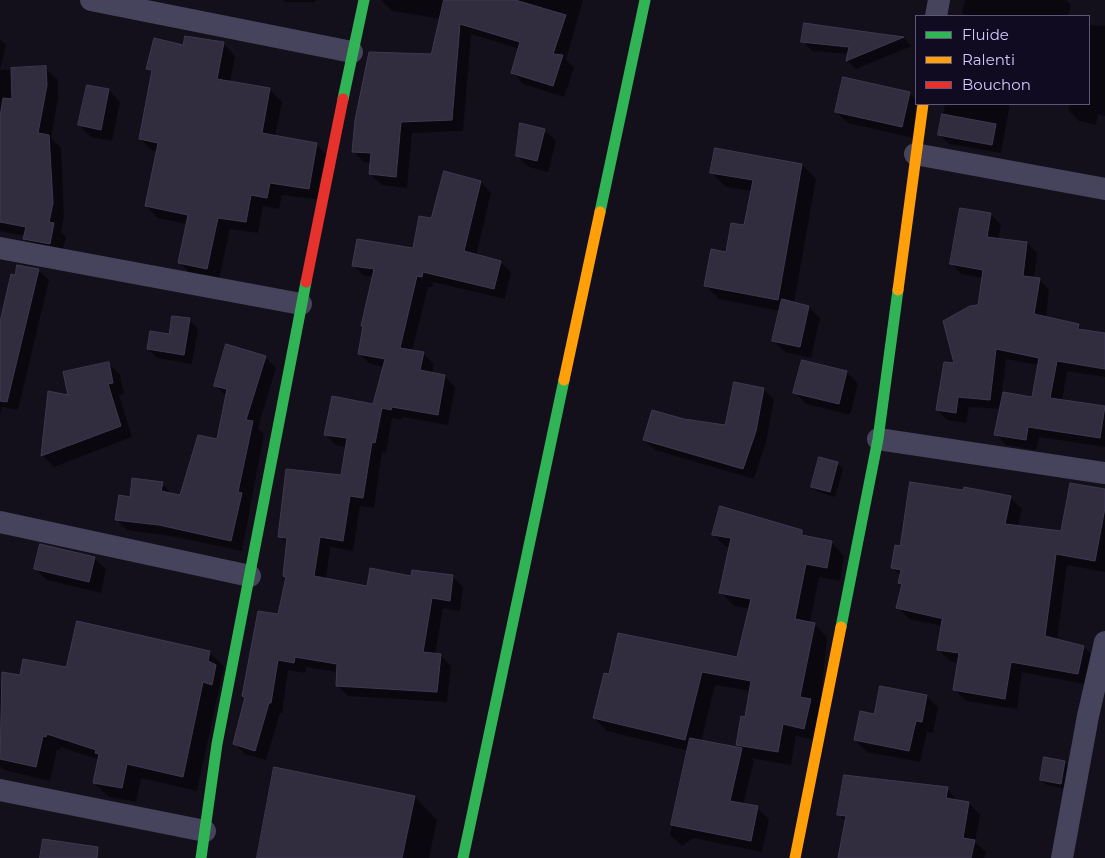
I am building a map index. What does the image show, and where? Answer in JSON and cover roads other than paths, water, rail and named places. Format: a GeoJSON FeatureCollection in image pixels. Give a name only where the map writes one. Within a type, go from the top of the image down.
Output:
{"type":"FeatureCollection","features":[{"type":"Feature","properties":{"kind":"street"},"geometry":{"type":"LineString","coordinates":[[91,0],[352,52]]}},
{"type":"Feature","properties":{"kind":"street"},"geometry":{"type":"LineString","coordinates":[[201,858],[217,744],[301,304],[364,0]]}},
{"type":"Feature","properties":{"kind":"street"},"geometry":{"type":"LineString","coordinates":[[463,858],[644,0]]}},
{"type":"Feature","properties":{"kind":"street"},"geometry":{"type":"LineString","coordinates":[[936,15],[939,0]]}},
{"type":"Feature","properties":{"kind":"street"},"geometry":{"type":"LineString","coordinates":[[795,858],[878,439],[923,105]]}},
{"type":"Feature","properties":{"kind":"street"},"geometry":{"type":"LineString","coordinates":[[915,154],[1105,189]]}},
{"type":"Feature","properties":{"kind":"street"},"geometry":{"type":"LineString","coordinates":[[0,248],[301,304]]}},
{"type":"Feature","properties":{"kind":"street"},"geometry":{"type":"LineString","coordinates":[[878,439],[1105,473]]}},
{"type":"Feature","properties":{"kind":"street"},"geometry":{"type":"LineString","coordinates":[[0,522],[250,576]]}},
{"type":"Feature","properties":{"kind":"street"},"geometry":{"type":"LineString","coordinates":[[1062,858],[1097,718],[1105,642]]}},
{"type":"Feature","properties":{"kind":"street"},"geometry":{"type":"LineString","coordinates":[[0,790],[205,831]]}}]}
